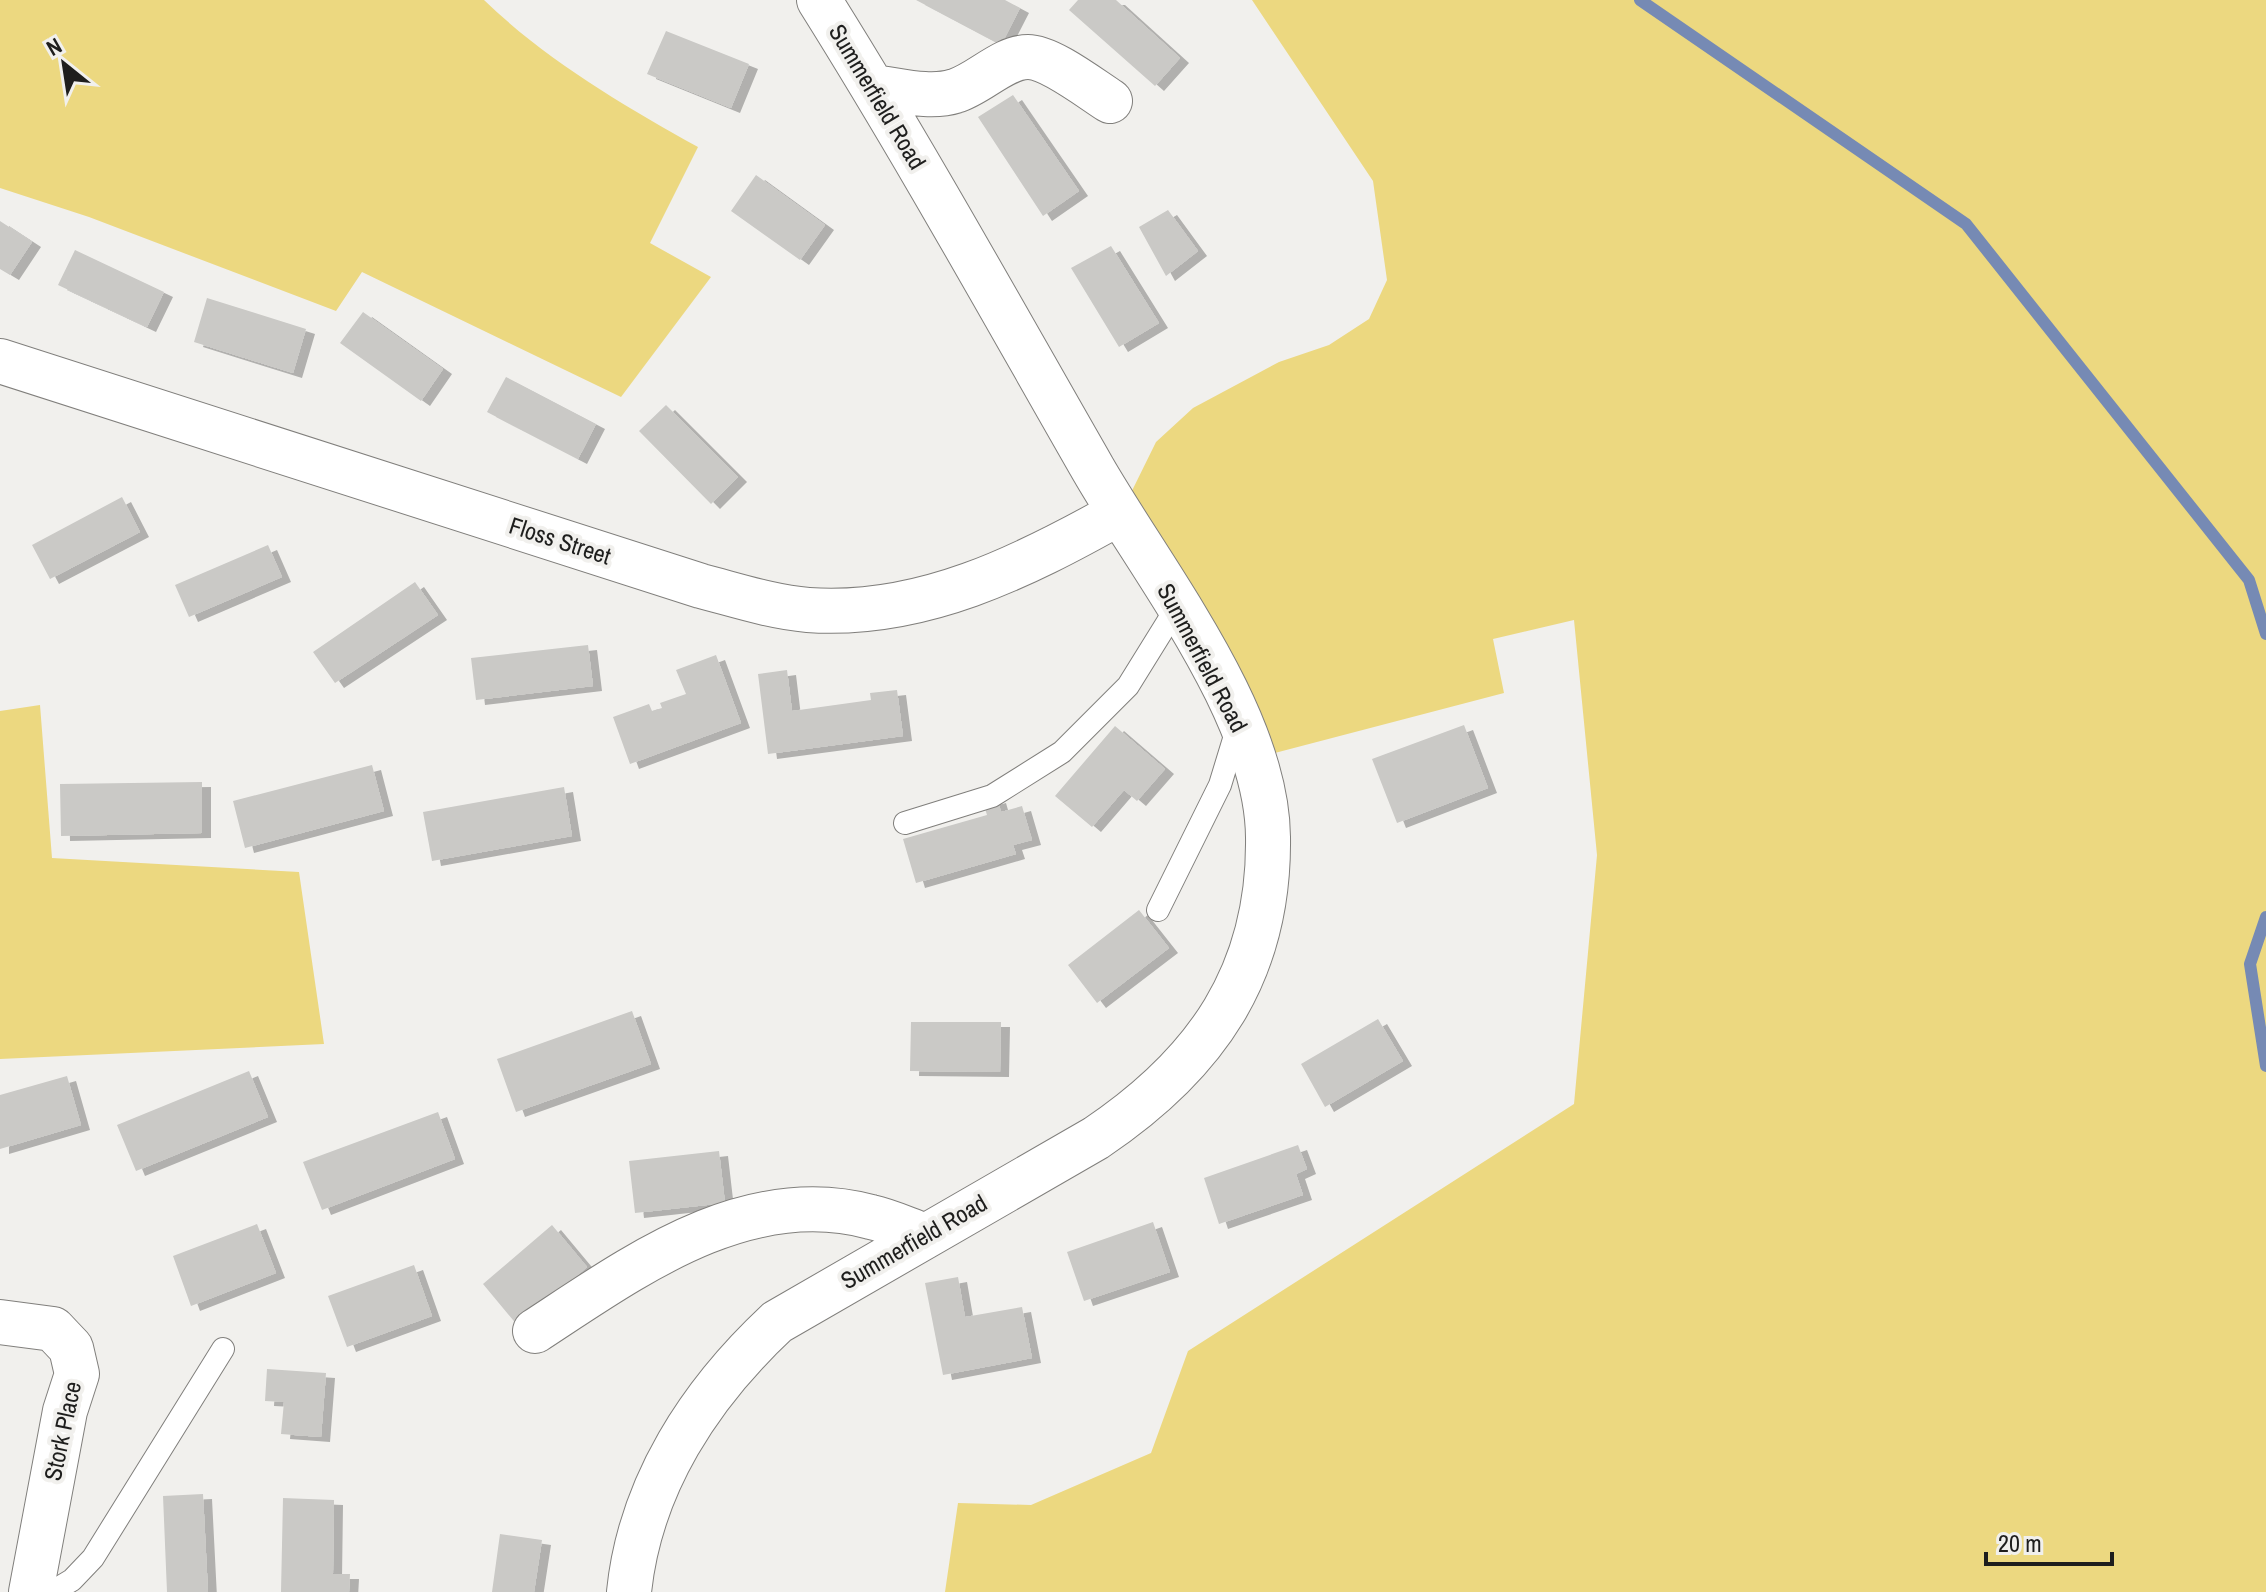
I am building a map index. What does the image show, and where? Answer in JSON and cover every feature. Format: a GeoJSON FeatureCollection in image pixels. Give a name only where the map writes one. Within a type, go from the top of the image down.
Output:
{"type":"FeatureCollection","features":[{"type":"Feature","properties":{"kind":"street","name":"Summerfield Road"},"geometry":{"type":"LineString","coordinates":[[629,1592],[635,1551],[668,1460],[697,1409],[735,1361],[777,1322],[923,1235],[1096,1138],[1140,1109],[1175,1077],[1220,1018],[1239,986],[1261,923],[1267,877],[1269,834],[1255,762],[1239,721],[1177,607],[1119,513],[874,87],[819,0]]}},
{"type":"Feature","properties":{"kind":"street"},"geometry":{"type":"LineString","coordinates":[[874,87],[929,94],[953,92],[1012,60],[1029,57],[1047,62],[1110,101]]}},
{"type":"Feature","properties":{"kind":"street","name":"Floss Street"},"geometry":{"type":"LineString","coordinates":[[0,361],[701,586],[809,610],[882,606],[963,589],[1045,554],[1119,513]]}},
{"type":"Feature","properties":{"kind":"street"},"geometry":{"type":"LineString","coordinates":[[535,1331],[662,1251],[713,1228],[767,1213],[809,1210],[869,1216],[923,1235]]}},
{"type":"Feature","properties":{"kind":"street","name":"Stork Place"},"geometry":{"type":"LineString","coordinates":[[0,1322],[53,1329],[71,1348],[77,1374],[65,1411],[31,1592]]}},
{"type":"Feature","properties":{"kind":"lane"},"geometry":{"type":"LineString","coordinates":[[905,823],[992,796],[1062,752],[1128,686],[1177,607]]}},
{"type":"Feature","properties":{"kind":"lane"},"geometry":{"type":"LineString","coordinates":[[1158,910],[1220,785],[1239,721]]}},
{"type":"Feature","properties":{"kind":"lane"},"geometry":{"type":"LineString","coordinates":[[52,1592],[72,1580],[93,1558],[223,1349]]}},
{"type":"Feature","properties":{"kind":"shaded area"},"geometry":{"type":"Polygon","coordinates":[[[0,0],[484,0],[559,62],[698,147],[650,243],[711,277],[621,397],[362,272],[336,311],[89,217],[0,188],[0,0]]]}},
{"type":"Feature","properties":{"kind":"shaded area"},"geometry":{"type":"Polygon","coordinates":[[[1252,0],[2266,0],[2266,1592],[945,1592],[958,1503],[1031,1505],[1151,1453],[1188,1351],[1574,1104],[1597,855],[1574,620],[1493,639],[1504,693],[1259,757],[1123,509],[1156,442],[1193,408],[1279,362],[1329,345],[1369,319],[1387,280],[1373,181],[1252,0]]]}},
{"type":"Feature","properties":{"kind":"shaded area"},"geometry":{"type":"Polygon","coordinates":[[[40,705],[52,858],[299,872],[324,1044],[0,1059],[0,711],[40,705]]]}},
{"type":"Feature","properties":{"kind":"building"},"geometry":{"type":"Polygon","coordinates":[[[916,0],[1005,0],[1020,8],[1001,45],[916,0]]]}},
{"type":"Feature","properties":{"kind":"building"},"geometry":{"type":"Polygon","coordinates":[[[1078,0],[1116,0],[1180,58],[1155,86],[1069,10],[1078,0]]]}},
{"type":"Feature","properties":{"kind":"building"},"geometry":{"type":"Polygon","coordinates":[[[666,31],[749,64],[731,108],[647,74],[666,31]]]}},
{"type":"Feature","properties":{"kind":"building"},"geometry":{"type":"Polygon","coordinates":[[[1013,95],[1079,191],[1043,216],[978,117],[1013,95]]]}},
{"type":"Feature","properties":{"kind":"building"},"geometry":{"type":"Polygon","coordinates":[[[756,175],[825,225],[800,260],[731,211],[756,175]]]}},
{"type":"Feature","properties":{"kind":"building"},"geometry":{"type":"Polygon","coordinates":[[[1168,210],[1198,251],[1166,276],[1139,227],[1168,210]]]}},
{"type":"Feature","properties":{"kind":"building"},"geometry":{"type":"Polygon","coordinates":[[[0,221],[32,242],[10,275],[0,269],[0,221]]]}},
{"type":"Feature","properties":{"kind":"building"},"geometry":{"type":"Polygon","coordinates":[[[1111,246],[1159,323],[1119,347],[1071,268],[1111,246]]]}},
{"type":"Feature","properties":{"kind":"building"},"geometry":{"type":"Polygon","coordinates":[[[75,250],[164,292],[147,327],[58,285],[75,250]]]}},
{"type":"Feature","properties":{"kind":"building"},"geometry":{"type":"Polygon","coordinates":[[[207,298],[306,329],[293,373],[194,342],[207,298]]]}},
{"type":"Feature","properties":{"kind":"building"},"geometry":{"type":"Polygon","coordinates":[[[363,312],[443,369],[421,401],[340,343],[363,312]]]}},
{"type":"Feature","properties":{"kind":"building"},"geometry":{"type":"Polygon","coordinates":[[[506,377],[596,424],[578,459],[487,412],[506,377]]]}},
{"type":"Feature","properties":{"kind":"building"},"geometry":{"type":"Polygon","coordinates":[[[666,405],[738,477],[711,504],[639,431],[666,405]]]}},
{"type":"Feature","properties":{"kind":"building"},"geometry":{"type":"Polygon","coordinates":[[[122,497],[140,532],[50,579],[32,545],[122,497]]]}},
{"type":"Feature","properties":{"kind":"building"},"geometry":{"type":"Polygon","coordinates":[[[268,545],[282,577],[189,617],[175,585],[268,545]]]}},
{"type":"Feature","properties":{"kind":"building"},"geometry":{"type":"Polygon","coordinates":[[[415,582],[438,615],[335,683],[313,652],[415,582]]]}},
{"type":"Feature","properties":{"kind":"building"},"geometry":{"type":"Polygon","coordinates":[[[588,645],[593,686],[476,700],[471,658],[588,645]]]}},
{"type":"Feature","properties":{"kind":"building"},"geometry":{"type":"Polygon","coordinates":[[[716,655],[741,723],[630,764],[613,717],[649,704],[652,711],[662,708],[660,703],[686,694],[676,670],[716,655]]]}},
{"type":"Feature","properties":{"kind":"building"},"geometry":{"type":"Polygon","coordinates":[[[787,670],[792,711],[871,700],[870,693],[897,690],[903,736],[768,754],[758,674],[787,670]]]}},
{"type":"Feature","properties":{"kind":"building"},"geometry":{"type":"Polygon","coordinates":[[[1464,725],[1488,788],[1397,823],[1372,759],[1464,725]]]}},
{"type":"Feature","properties":{"kind":"building"},"geometry":{"type":"Polygon","coordinates":[[[1115,726],[1165,769],[1137,801],[1124,790],[1092,827],[1055,796],[1115,726]]]}},
{"type":"Feature","properties":{"kind":"building"},"geometry":{"type":"Polygon","coordinates":[[[372,765],[384,811],[245,848],[233,801],[372,765]]]}},
{"type":"Feature","properties":{"kind":"building"},"geometry":{"type":"Polygon","coordinates":[[[202,782],[202,833],[61,836],[60,784],[202,782]]]}},
{"type":"Feature","properties":{"kind":"building"},"geometry":{"type":"Polygon","coordinates":[[[564,787],[572,836],[432,861],[423,812],[564,787]]]}},
{"type":"Feature","properties":{"kind":"building"},"geometry":{"type":"Polygon","coordinates":[[[997,798],[1001,812],[1022,806],[1032,840],[1013,845],[1016,854],[916,883],[903,839],[987,815],[983,802],[997,798]]]}},
{"type":"Feature","properties":{"kind":"building"},"geometry":{"type":"Polygon","coordinates":[[[1139,910],[1169,948],[1097,1003],[1068,965],[1139,910]]]}},
{"type":"Feature","properties":{"kind":"building"},"geometry":{"type":"Polygon","coordinates":[[[632,1011],[651,1064],[516,1112],[497,1059],[632,1011]]]}},
{"type":"Feature","properties":{"kind":"building"},"geometry":{"type":"Polygon","coordinates":[[[1378,1019],[1403,1061],[1325,1107],[1301,1064],[1378,1019]]]}},
{"type":"Feature","properties":{"kind":"building"},"geometry":{"type":"Polygon","coordinates":[[[911,1022],[1001,1022],[1000,1072],[910,1071],[911,1022]]]}},
{"type":"Feature","properties":{"kind":"building"},"geometry":{"type":"Polygon","coordinates":[[[249,1071],[268,1117],[136,1171],[117,1125],[249,1071]]]}},
{"type":"Feature","properties":{"kind":"building"},"geometry":{"type":"Polygon","coordinates":[[[67,1076],[81,1125],[0,1149],[0,1095],[67,1076]]]}},
{"type":"Feature","properties":{"kind":"building"},"geometry":{"type":"Polygon","coordinates":[[[438,1112],[455,1159],[322,1210],[303,1162],[438,1112]]]}},
{"type":"Feature","properties":{"kind":"building"},"geometry":{"type":"Polygon","coordinates":[[[1298,1145],[1307,1169],[1296,1174],[1303,1195],[1219,1224],[1204,1178],[1298,1145]]]}},
{"type":"Feature","properties":{"kind":"building"},"geometry":{"type":"Polygon","coordinates":[[[719,1151],[725,1203],[635,1213],[629,1161],[719,1151]]]}},
{"type":"Feature","properties":{"kind":"building"},"geometry":{"type":"Polygon","coordinates":[[[1153,1222],[1170,1272],[1084,1301],[1067,1252],[1153,1222]]]}},
{"type":"Feature","properties":{"kind":"building"},"geometry":{"type":"Polygon","coordinates":[[[257,1224],[276,1273],[191,1306],[173,1256],[257,1224]]]}},
{"type":"Feature","properties":{"kind":"building"},"geometry":{"type":"Polygon","coordinates":[[[552,1225],[587,1267],[518,1326],[483,1284],[552,1225]]]}},
{"type":"Feature","properties":{"kind":"building"},"geometry":{"type":"Polygon","coordinates":[[[414,1265],[432,1316],[347,1347],[328,1296],[414,1265]]]}},
{"type":"Feature","properties":{"kind":"building"},"geometry":{"type":"Polygon","coordinates":[[[958,1277],[965,1317],[1022,1307],[1032,1358],[943,1375],[925,1283],[958,1277]]]}},
{"type":"Feature","properties":{"kind":"building"},"geometry":{"type":"Polygon","coordinates":[[[267,1369],[326,1373],[321,1437],[281,1434],[284,1402],[265,1401],[267,1369]]]}},
{"type":"Feature","properties":{"kind":"building"},"geometry":{"type":"Polygon","coordinates":[[[203,1494],[208,1592],[167,1592],[163,1496],[203,1494]]]}},
{"type":"Feature","properties":{"kind":"building"},"geometry":{"type":"Polygon","coordinates":[[[283,1498],[334,1500],[333,1574],[350,1574],[349,1592],[281,1592],[283,1498]]]}},
{"type":"Feature","properties":{"kind":"building"},"geometry":{"type":"Polygon","coordinates":[[[500,1534],[542,1540],[534,1592],[492,1592],[500,1534]]]}},
{"type":"Feature","properties":{"kind":"waterway"},"geometry":{"type":"LineString","coordinates":[[1640,0],[1966,224],[2249,580],[2266,634]]}},
{"type":"Feature","properties":{"kind":"waterway"},"geometry":{"type":"LineString","coordinates":[[2266,917],[2250,964],[2266,1066]]}}]}
